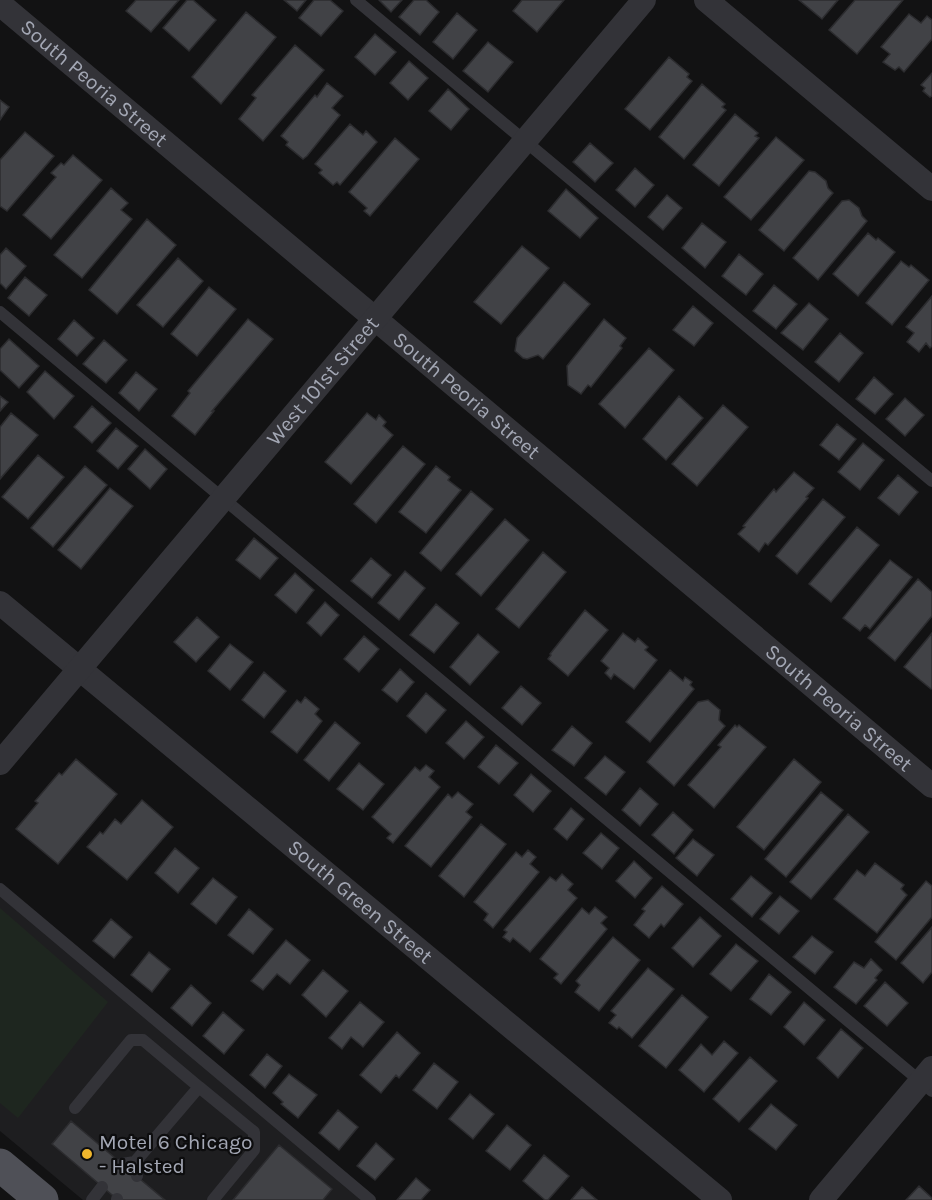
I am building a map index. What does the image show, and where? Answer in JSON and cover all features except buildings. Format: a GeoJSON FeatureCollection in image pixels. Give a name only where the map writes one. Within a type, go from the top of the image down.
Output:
{"type":"FeatureCollection","features":[{"type":"Feature","properties":{"kind":"main road"},"geometry":{"type":"LineString","coordinates":[[0,1165],[42,1200]]}},
{"type":"Feature","properties":{"kind":"street","name":"West 101st Street"},"geometry":{"type":"LineString","coordinates":[[0,763],[644,0]]}},
{"type":"Feature","properties":{"kind":"street"},"geometry":{"type":"LineString","coordinates":[[706,0],[932,189]]}},
{"type":"Feature","properties":{"kind":"street","name":"South Peoria Street"},"geometry":{"type":"LineString","coordinates":[[0,4],[932,786]]}},
{"type":"Feature","properties":{"kind":"street","name":"South Green Street"},"geometry":{"type":"LineString","coordinates":[[0,603],[720,1200]]}},
{"type":"Feature","properties":{"kind":"street"},"geometry":{"type":"LineString","coordinates":[[821,1200],[928,1080]]}},
{"type":"Feature","properties":{"kind":"lane"},"geometry":{"type":"LineString","coordinates":[[356,0],[932,482]]}},
{"type":"Feature","properties":{"kind":"lane"},"geometry":{"type":"LineString","coordinates":[[0,312],[928,1080]]}},
{"type":"Feature","properties":{"kind":"lane"},"geometry":{"type":"LineString","coordinates":[[0,888],[370,1200]]}},
{"type":"Feature","properties":{"kind":"lane"},"geometry":{"type":"LineString","coordinates":[[75,1108],[131,1040],[143,1040],[254,1132],[254,1150],[213,1200]]}},
{"type":"Feature","properties":{"kind":"lane"},"geometry":{"type":"LineString","coordinates":[[137,1176],[128,1163],[200,1086]]}},
{"type":"Feature","properties":{"kind":"lane"},"geometry":{"type":"LineString","coordinates":[[92,1200],[102,1186]]}},
{"type":"Feature","properties":{"kind":"shaded area"},"geometry":{"type":"Polygon","coordinates":[[[0,888],[371,1200],[83,1200],[0,1131],[0,888]]]}},
{"type":"Feature","properties":{"kind":"shaded area"},"geometry":{"type":"Polygon","coordinates":[[[0,908],[108,1002],[18,1118],[0,1103],[0,908]]]}},
{"type":"Feature","properties":{"kind":"place","name":"Motel 6 Chicago - Halsted"},"geometry":{"type":"Point","coordinates":[87,1154]}}]}
